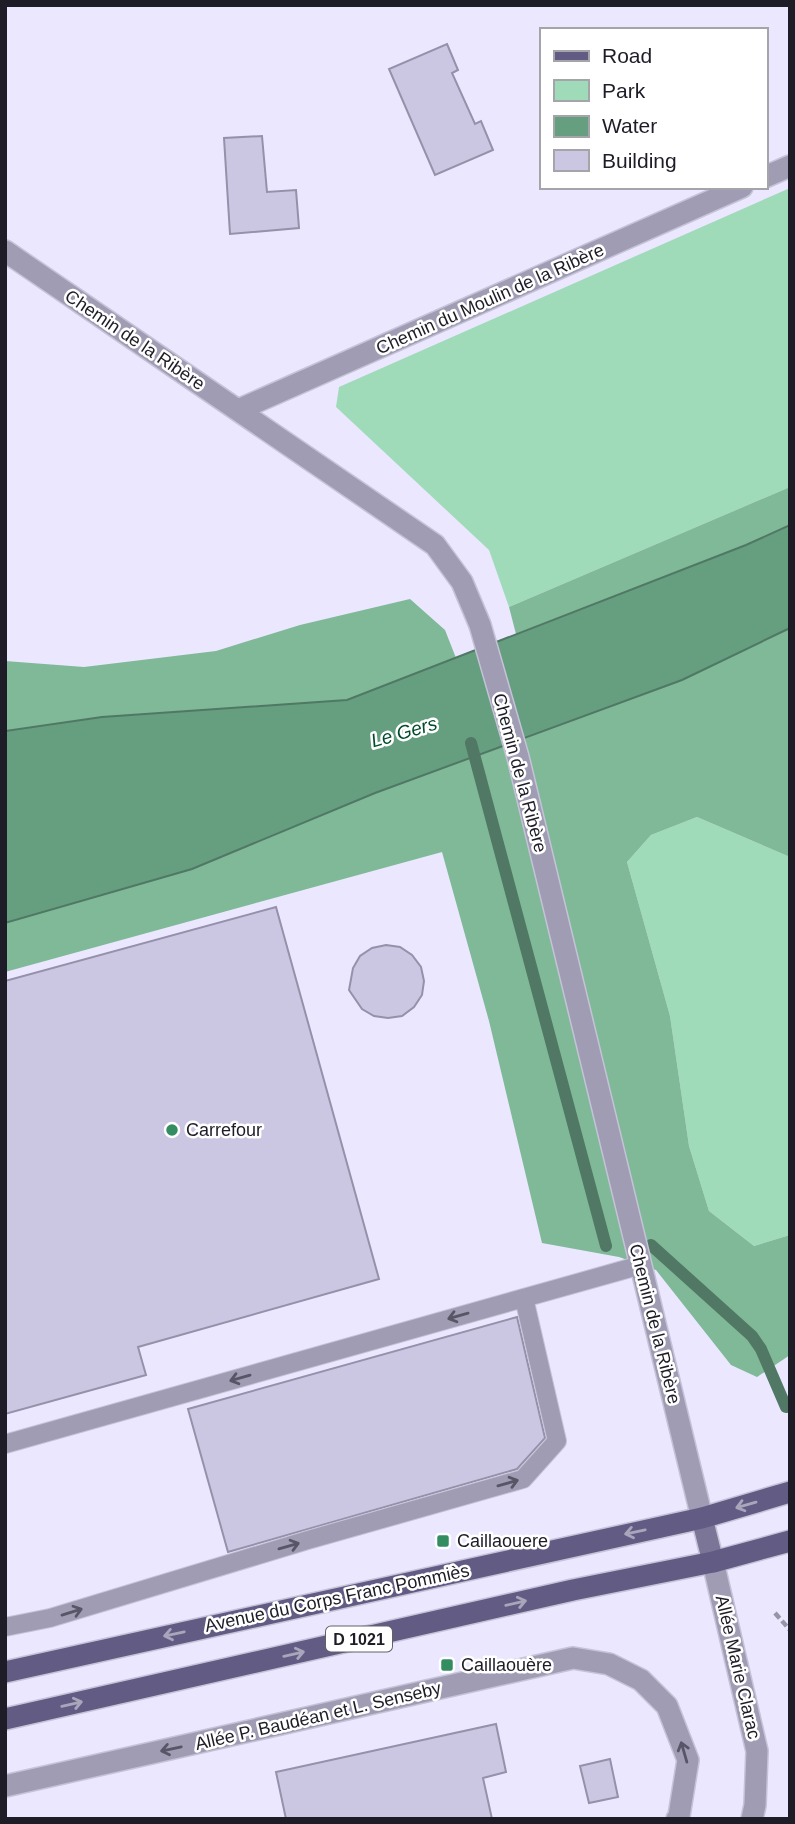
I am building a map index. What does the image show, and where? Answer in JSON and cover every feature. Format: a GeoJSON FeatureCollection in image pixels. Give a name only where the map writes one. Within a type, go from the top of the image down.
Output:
{"type":"FeatureCollection","features":[{"type":"Feature","properties":{"kind":"main road","name":"Avenue du Corps Franc Pommiès"},"geometry":{"type":"LineString","coordinates":[[5,1672],[702,1517],[790,1492]]}},
{"type":"Feature","properties":{"kind":"main road","name":"D 1021"},"geometry":{"type":"LineString","coordinates":[[5,1719],[560,1593],[713,1562],[790,1541]]}},
{"type":"Feature","properties":{"kind":"street"},"geometry":{"type":"LineString","coordinates":[[767,176],[790,166]]}},
{"type":"Feature","properties":{"kind":"street","name":"Chemin du Moulin de la Ribère"},"geometry":{"type":"LineString","coordinates":[[239,410],[737,189]]}},
{"type":"Feature","properties":{"kind":"street","name":"Chemin de la Ribère"},"geometry":{"type":"LineString","coordinates":[[5,251],[435,545],[462,582],[480,625],[518,757],[702,1517]]}},
{"type":"Feature","properties":{"kind":"street","name":"Allée Marie Clarac"},"geometry":{"type":"LineString","coordinates":[[702,1517],[757,1751],[752,1819]]}},
{"type":"Feature","properties":{"kind":"street","name":"Allée P. Baudéan et L. Senseby"},"geometry":{"type":"LineString","coordinates":[[5,1786],[573,1658],[609,1664],[641,1681],[667,1706],[688,1760],[680,1818]]}},
{"type":"Feature","properties":{"kind":"lane"},"geometry":{"type":"LineString","coordinates":[[5,1444],[641,1265]]}},
{"type":"Feature","properties":{"kind":"lane"},"geometry":{"type":"LineString","coordinates":[[5,1627],[50,1618],[523,1479],[557,1441],[524,1298]]}},
{"type":"Feature","properties":{"kind":"path"},"geometry":{"type":"LineString","coordinates":[[775,1613],[790,1630]]}},
{"type":"Feature","properties":{"kind":"green space"},"geometry":{"type":"Polygon","coordinates":[[[790,188],[790,487],[509,607],[489,550],[336,407],[339,387],[790,188]]]}},
{"type":"Feature","properties":{"kind":"green space"},"geometry":{"type":"Polygon","coordinates":[[[697,817],[790,857],[790,1235],[754,1246],[709,1211],[689,1146],[670,1016],[627,862],[651,835],[697,817]]]}},
{"type":"Feature","properties":{"kind":"shaded area"},"geometry":{"type":"Polygon","coordinates":[[[790,487],[790,525],[746,545],[516,634],[509,607],[790,487]]]}},
{"type":"Feature","properties":{"kind":"shaded area"},"geometry":{"type":"Polygon","coordinates":[[[410,599],[445,630],[456,658],[346,700],[102,717],[5,731],[5,661],[84,667],[216,651],[300,625],[410,599]]]}},
{"type":"Feature","properties":{"kind":"shaded area"},"geometry":{"type":"Polygon","coordinates":[[[790,628],[790,857],[697,817],[651,835],[627,862],[670,1016],[689,1146],[709,1211],[754,1246],[790,1235],[790,1355],[757,1377],[731,1365],[656,1270],[619,1257],[542,1243],[489,1021],[442,852],[5,972],[5,923],[192,869],[375,793],[682,680],[790,628]]]}},
{"type":"Feature","properties":{"kind":"water","name":"Le Gers"},"geometry":{"type":"Polygon","coordinates":[[[790,525],[790,628],[682,680],[375,793],[192,869],[5,923],[5,731],[102,717],[347,700],[746,545],[790,525]]]}},
{"type":"Feature","properties":{"kind":"building"},"geometry":{"type":"Polygon","coordinates":[[[447,44],[458,70],[452,73],[475,124],[481,121],[493,150],[435,175],[389,69],[447,44]]]}},
{"type":"Feature","properties":{"kind":"building"},"geometry":{"type":"Polygon","coordinates":[[[262,136],[267,192],[296,190],[299,228],[230,234],[224,138],[262,136]]]}},
{"type":"Feature","properties":{"kind":"building","name":"Carrefour"},"geometry":{"type":"Polygon","coordinates":[[[276,907],[379,1279],[138,1347],[146,1375],[5,1414],[5,981],[276,907]]]}},
{"type":"Feature","properties":{"kind":"building"},"geometry":{"type":"Polygon","coordinates":[[[386,945],[400,947],[412,955],[421,967],[424,981],[422,995],[414,1007],[402,1016],[388,1018],[374,1016],[362,1009],[349,990],[353,968],[360,956],[372,948],[386,945]]]}},
{"type":"Feature","properties":{"kind":"building"},"geometry":{"type":"Polygon","coordinates":[[[517,1317],[545,1438],[517,1469],[228,1552],[188,1409],[517,1317]]]}},
{"type":"Feature","properties":{"kind":"building"},"geometry":{"type":"Polygon","coordinates":[[[496,1724],[506,1772],[483,1778],[492,1819],[286,1819],[276,1772],[496,1724]]]}},
{"type":"Feature","properties":{"kind":"building"},"geometry":{"type":"Polygon","coordinates":[[[610,1759],[618,1797],[589,1803],[580,1766],[610,1759]]]}},
{"type":"Feature","properties":{"kind":"waterway"},"geometry":{"type":"LineString","coordinates":[[471,743],[606,1246]]}},
{"type":"Feature","properties":{"kind":"waterway"},"geometry":{"type":"LineString","coordinates":[[651,1245],[752,1336],[761,1349],[786,1407]]}},
{"type":"Feature","properties":{"kind":"place","name":"Carrefour"},"geometry":{"type":"Point","coordinates":[172,1130]}},
{"type":"Feature","properties":{"kind":"place","name":"Caillaouere"},"geometry":{"type":"Point","coordinates":[443,1541]}},
{"type":"Feature","properties":{"kind":"place","name":"Caillaouère"},"geometry":{"type":"Point","coordinates":[447,1665]}}]}
